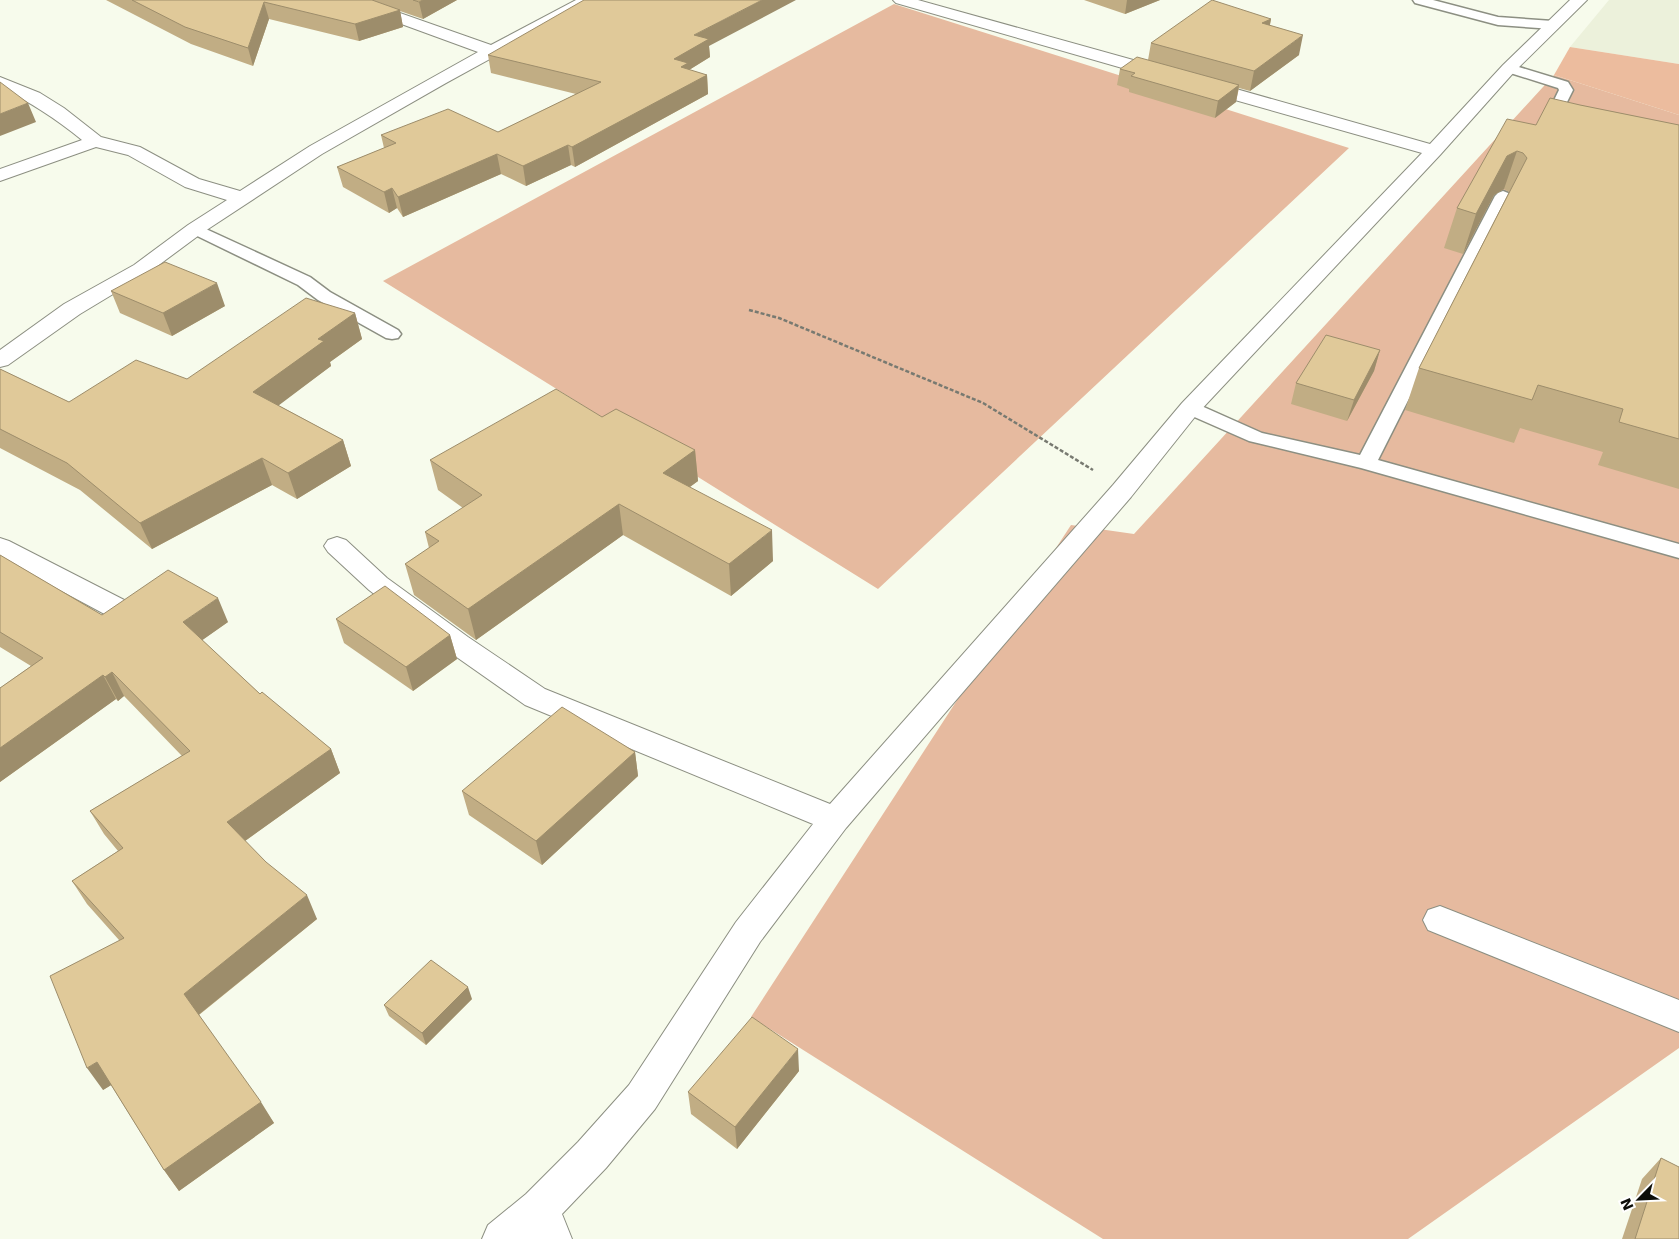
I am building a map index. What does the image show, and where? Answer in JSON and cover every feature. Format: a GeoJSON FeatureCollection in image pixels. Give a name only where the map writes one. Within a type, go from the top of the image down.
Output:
{"type":"FeatureCollection","features":[{"type":"Feature","properties":{"kind":"street"},"geometry":{"type":"LineString","coordinates":[[349,0],[491,51]]}},
{"type":"Feature","properties":{"kind":"street"},"geometry":{"type":"LineString","coordinates":[[0,360],[72,309],[141,269],[195,229],[316,150],[491,51],[587,0]]}},
{"type":"Feature","properties":{"kind":"street"},"geometry":{"type":"LineString","coordinates":[[901,0],[1434,151]]}},
{"type":"Feature","properties":{"kind":"street"},"geometry":{"type":"LineString","coordinates":[[502,1239],[546,1223],[592,1155],[642,1097],[748,932],[835,819],[1122,491],[1190,408],[1434,151],[1509,68],[1579,0]]}},
{"type":"Feature","properties":{"kind":"street"},"geometry":{"type":"LineString","coordinates":[[0,82],[34,97],[58,112],[95,141],[134,151],[179,177],[242,198]]}},
{"type":"Feature","properties":{"kind":"street"},"geometry":{"type":"LineString","coordinates":[[0,175],[95,141]]}},
{"type":"Feature","properties":{"kind":"street"},"geometry":{"type":"LineString","coordinates":[[337,546],[378,584],[458,644],[535,697],[835,819]]}},
{"type":"Feature","properties":{"kind":"street"},"geometry":{"type":"LineString","coordinates":[[0,547],[122,611]]}},
{"type":"Feature","properties":{"kind":"street"},"geometry":{"type":"LineString","coordinates":[[1440,920],[1679,1016]]}},
{"type":"Feature","properties":{"kind":"lane"},"geometry":{"type":"LineString","coordinates":[[1419,0],[1498,21],[1553,25]]}},
{"type":"Feature","properties":{"kind":"lane"},"geometry":{"type":"LineString","coordinates":[[1509,68],[1564,85],[1566,90],[1550,125],[1554,132],[1563,135]]}},
{"type":"Feature","properties":{"kind":"lane"},"geometry":{"type":"LineString","coordinates":[[1366,463],[1503,196]]}},
{"type":"Feature","properties":{"kind":"lane"},"geometry":{"type":"LineString","coordinates":[[195,229],[304,281],[324,296],[392,334]]}},
{"type":"Feature","properties":{"kind":"lane"},"geometry":{"type":"LineString","coordinates":[[1190,408],[1256,436],[1366,463],[1679,551]]}},
{"type":"Feature","properties":{"kind":"path"},"geometry":{"type":"LineString","coordinates":[[749,310],[779,318],[982,403],[1077,459],[1122,491]]}},
{"type":"Feature","properties":{"kind":"shaded area"},"geometry":{"type":"Polygon","coordinates":[[[1609,0],[1679,0],[1679,64],[1570,47],[1609,0]]]}},
{"type":"Feature","properties":{"kind":"shaded area"},"geometry":{"type":"Polygon","coordinates":[[[894,4],[1349,148],[878,589],[383,281],[894,4]]]}},
{"type":"Feature","properties":{"kind":"shaded area"},"geometry":{"type":"Polygon","coordinates":[[[1570,47],[1679,64],[1679,115],[1554,75],[1570,47]]]}},
{"type":"Feature","properties":{"kind":"shaded area"},"geometry":{"type":"Polygon","coordinates":[[[1554,75],[1679,115],[1679,1048],[1408,1239],[1103,1239],[751,1017],[1071,525],[1134,534],[1554,75]]]}},
{"type":"Feature","properties":{"kind":"building"},"geometry":{"type":"Polygon","coordinates":[[[132,0],[372,0],[400,10],[355,24],[264,2],[248,48],[185,27],[132,0]]]}},
{"type":"Feature","properties":{"kind":"building"},"geometry":{"type":"Polygon","coordinates":[[[584,0],[762,0],[694,35],[709,39],[674,59],[688,63],[681,67],[707,75],[572,147],[568,145],[523,166],[497,154],[398,197],[392,188],[384,192],[337,167],[396,143],[381,135],[448,109],[498,132],[601,82],[488,55],[584,0]]]}},
{"type":"Feature","properties":{"kind":"building"},"geometry":{"type":"Polygon","coordinates":[[[1212,0],[1271,19],[1262,23],[1303,35],[1254,71],[1151,43],[1212,0]]]}},
{"type":"Feature","properties":{"kind":"building"},"geometry":{"type":"Polygon","coordinates":[[[1137,57],[1239,85],[1218,101],[1131,76],[1135,73],[1120,69],[1137,57]]]}},
{"type":"Feature","properties":{"kind":"building"},"geometry":{"type":"Polygon","coordinates":[[[0,82],[28,103],[0,114],[0,82]]]}},
{"type":"Feature","properties":{"kind":"building"},"geometry":{"type":"Polygon","coordinates":[[[1550,98],[1679,125],[1679,439],[1619,422],[1623,409],[1538,385],[1532,400],[1419,368],[1527,158],[1523,153],[1517,151],[1507,156],[1476,214],[1457,208],[1507,119],[1536,125],[1550,98]]]}},
{"type":"Feature","properties":{"kind":"building"},"geometry":{"type":"Polygon","coordinates":[[[165,262],[217,283],[163,313],[111,291],[165,262]]]}},
{"type":"Feature","properties":{"kind":"building"},"geometry":{"type":"Polygon","coordinates":[[[306,298],[355,313],[318,339],[324,341],[253,392],[343,440],[288,473],[262,458],[140,523],[67,463],[0,429],[0,369],[69,402],[136,360],[187,379],[306,298]]]}},
{"type":"Feature","properties":{"kind":"building"},"geometry":{"type":"Polygon","coordinates":[[[1326,335],[1380,350],[1354,400],[1296,383],[1326,335]]]}},
{"type":"Feature","properties":{"kind":"building"},"geometry":{"type":"Polygon","coordinates":[[[556,389],[602,417],[616,409],[695,450],[663,473],[772,530],[729,564],[619,504],[468,609],[405,564],[439,541],[425,532],[482,495],[430,460],[556,389]]]}},
{"type":"Feature","properties":{"kind":"building"},"geometry":{"type":"Polygon","coordinates":[[[0,555],[102,615],[168,570],[218,598],[183,622],[260,694],[262,692],[331,749],[227,822],[266,862],[307,895],[184,994],[261,1102],[164,1170],[97,1062],[87,1068],[50,976],[124,938],[72,881],[123,848],[90,811],[190,751],[112,672],[105,677],[103,675],[0,748],[0,688],[43,658],[0,632],[0,555]]]}},
{"type":"Feature","properties":{"kind":"building"},"geometry":{"type":"Polygon","coordinates":[[[385,586],[450,635],[406,667],[336,619],[385,586]]]}},
{"type":"Feature","properties":{"kind":"building"},"geometry":{"type":"Polygon","coordinates":[[[562,707],[635,752],[536,841],[462,791],[562,707]]]}},
{"type":"Feature","properties":{"kind":"building"},"geometry":{"type":"Polygon","coordinates":[[[431,960],[468,987],[422,1033],[384,1005],[431,960]]]}},
{"type":"Feature","properties":{"kind":"building"},"geometry":{"type":"Polygon","coordinates":[[[752,1017],[798,1049],[735,1127],[688,1092],[752,1017]]]}},
{"type":"Feature","properties":{"kind":"building"},"geometry":{"type":"Polygon","coordinates":[[[1661,1158],[1679,1167],[1679,1239],[1635,1239],[1661,1158]]]}}]}
